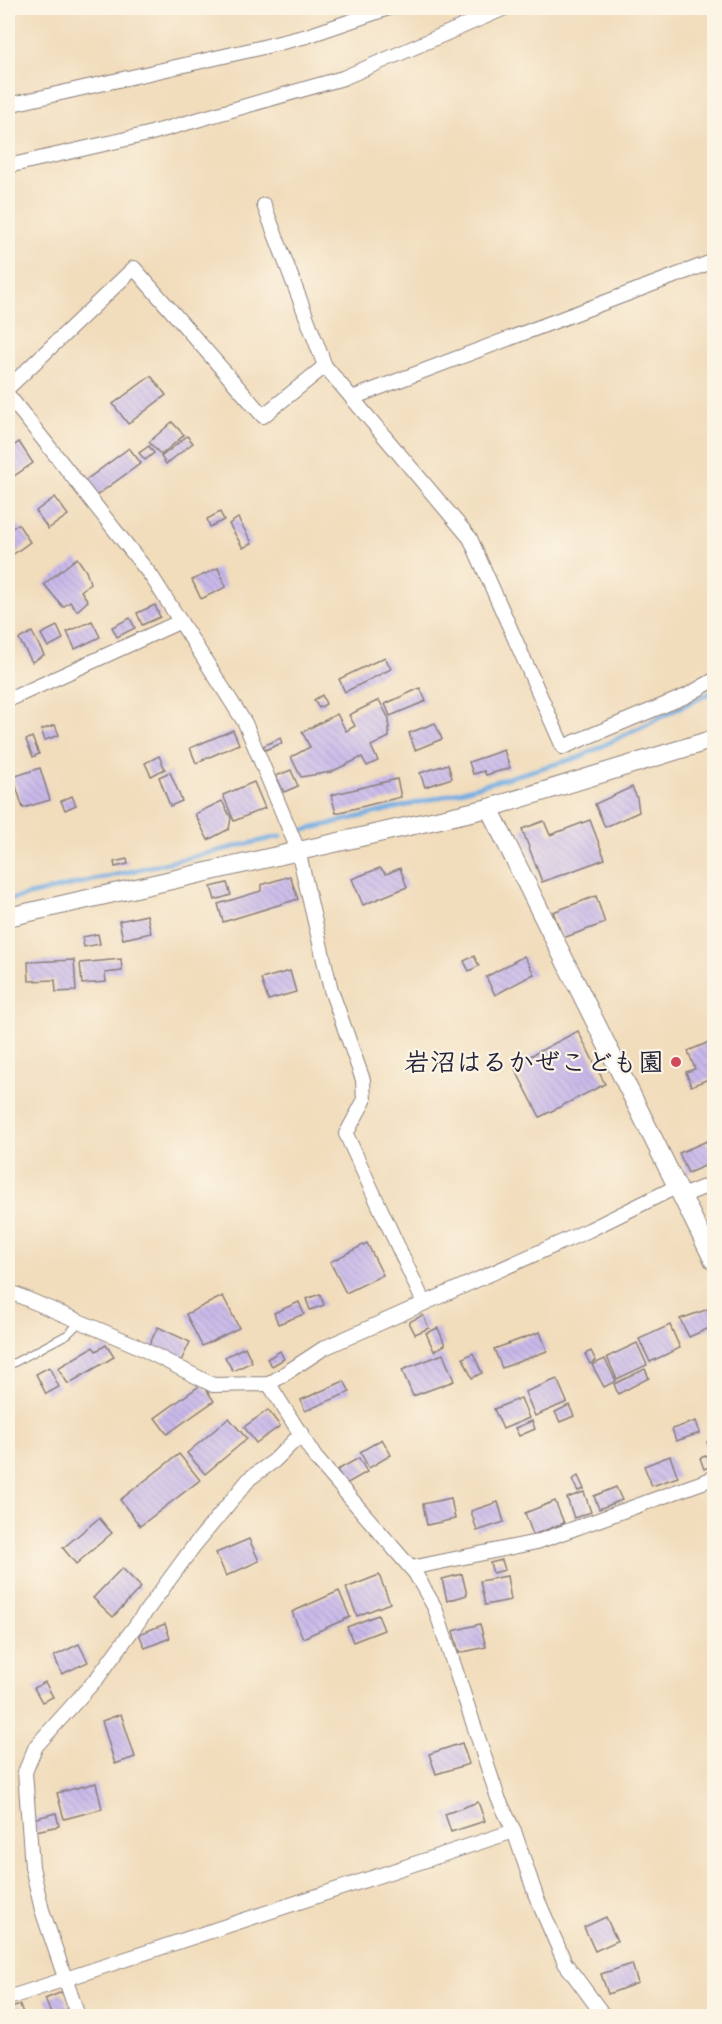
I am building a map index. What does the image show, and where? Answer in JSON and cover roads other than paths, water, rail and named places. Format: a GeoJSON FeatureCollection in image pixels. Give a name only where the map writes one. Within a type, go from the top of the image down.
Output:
{"type":"FeatureCollection","features":[{"type":"Feature","properties":{"kind":"street"},"geometry":{"type":"LineString","coordinates":[[8,105],[307,36],[389,8]]}},
{"type":"Feature","properties":{"kind":"street"},"geometry":{"type":"LineString","coordinates":[[8,166],[148,134],[344,78],[505,8]]}},
{"type":"Feature","properties":{"kind":"street"},"geometry":{"type":"LineString","coordinates":[[264,205],[325,366],[470,538],[563,747],[686,696],[714,680]]}},
{"type":"Feature","properties":{"kind":"street"},"geometry":{"type":"LineString","coordinates":[[352,398],[714,261]]}},
{"type":"Feature","properties":{"kind":"street"},"geometry":{"type":"LineString","coordinates":[[8,388],[134,268],[263,416],[325,366]]}},
{"type":"Feature","properties":{"kind":"street"},"geometry":{"type":"LineString","coordinates":[[8,395],[152,577],[244,723],[298,850],[331,990],[363,1080],[364,1101],[346,1134],[424,1304]]}},
{"type":"Feature","properties":{"kind":"street"},"geometry":{"type":"LineString","coordinates":[[8,700],[179,622]]}},
{"type":"Feature","properties":{"kind":"street"},"geometry":{"type":"LineString","coordinates":[[8,917],[489,807],[714,739]]}},
{"type":"Feature","properties":{"kind":"street"},"geometry":{"type":"LineString","coordinates":[[489,807],[714,1261]]}},
{"type":"Feature","properties":{"kind":"street"},"geometry":{"type":"LineString","coordinates":[[8,1291],[133,1344],[213,1385],[269,1384],[324,1348],[589,1230],[679,1192],[714,1183]]}},
{"type":"Feature","properties":{"kind":"street"},"geometry":{"type":"LineString","coordinates":[[269,1384],[315,1457],[411,1568],[435,1608],[498,1798],[514,1831],[536,1896],[565,1963],[604,2016]]}},
{"type":"Feature","properties":{"kind":"street"},"geometry":{"type":"LineString","coordinates":[[78,2016],[42,1910],[32,1868],[25,1772],[36,1746],[98,1677],[193,1547],[250,1478],[274,1461],[302,1433]]}},
{"type":"Feature","properties":{"kind":"street"},"geometry":{"type":"LineString","coordinates":[[411,1568],[537,1542],[714,1478]]}},
{"type":"Feature","properties":{"kind":"street"},"geometry":{"type":"LineString","coordinates":[[8,1998],[514,1831]]}},
{"type":"Feature","properties":{"kind":"lane"},"geometry":{"type":"LineString","coordinates":[[8,1366],[68,1334],[80,1322]]}},
{"type":"Feature","properties":{"kind":"waterway"},"geometry":{"type":"LineString","coordinates":[[301,831],[441,797],[580,757],[714,691]]}},
{"type":"Feature","properties":{"kind":"waterway"},"geometry":{"type":"LineString","coordinates":[[8,900],[281,836]]}},
{"type":"Feature","properties":{"kind":"place","name":"岩沼はるかぜこども園"},"geometry":{"type":"Point","coordinates":[676,1062]}}]}
